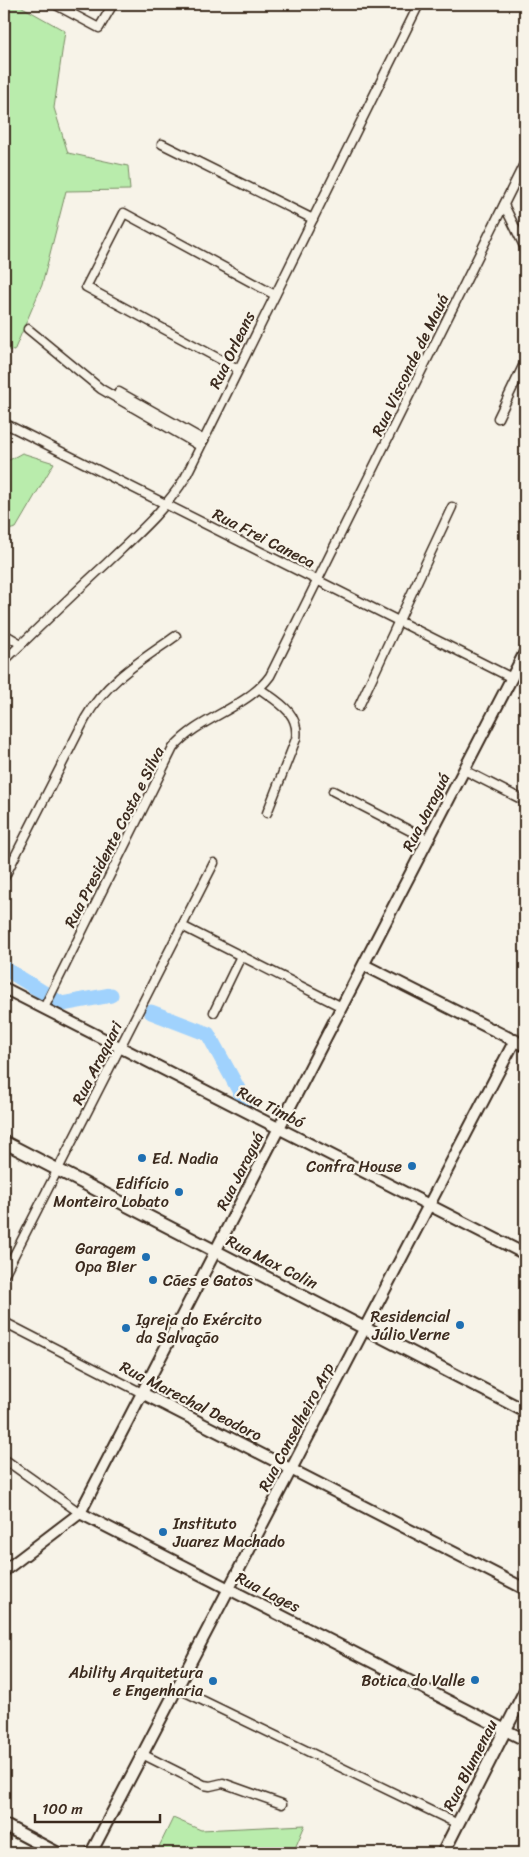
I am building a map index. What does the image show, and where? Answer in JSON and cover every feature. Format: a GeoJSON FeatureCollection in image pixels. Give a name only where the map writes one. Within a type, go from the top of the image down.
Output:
{"type":"FeatureCollection","features":[{"type":"Feature","properties":{"kind":"main road","name":"Rua Max Colin"},"geometry":{"type":"LineString","coordinates":[[4,1142],[525,1411]]}},
{"type":"Feature","properties":{"kind":"main road","name":"Rua Blumenau"},"geometry":{"type":"LineString","coordinates":[[443,1853],[525,1691]]}},
{"type":"Feature","properties":{"kind":"main road"},"geometry":{"type":"LineString","coordinates":[[4,1825],[43,1849],[57,1853]]}},
{"type":"Feature","properties":{"kind":"street"},"geometry":{"type":"LineString","coordinates":[[54,4],[99,28],[113,4]]}},
{"type":"Feature","properties":{"kind":"street","name":"Rua Orleans"},"geometry":{"type":"LineString","coordinates":[[4,660],[167,504],[184,478],[419,4]]}},
{"type":"Feature","properties":{"kind":"street"},"geometry":{"type":"LineString","coordinates":[[162,144],[313,218]]}},
{"type":"Feature","properties":{"kind":"street","name":"Rua Visconde de Mauá"},"geometry":{"type":"LineString","coordinates":[[318,581],[525,162]]}},
{"type":"Feature","properties":{"kind":"street"},"geometry":{"type":"LineString","coordinates":[[504,205],[525,248]]}},
{"type":"Feature","properties":{"kind":"street"},"geometry":{"type":"LineString","coordinates":[[238,369],[86,287],[124,213],[275,295]]}},
{"type":"Feature","properties":{"kind":"street"},"geometry":{"type":"LineString","coordinates":[[28,329],[101,389],[202,443]]}},
{"type":"Feature","properties":{"kind":"street"},"geometry":{"type":"LineString","coordinates":[[498,418],[525,362]]}},
{"type":"Feature","properties":{"kind":"street"},"geometry":{"type":"LineString","coordinates":[[119,392],[202,443]]}},
{"type":"Feature","properties":{"kind":"street","name":"Rua Frei Caneca"},"geometry":{"type":"LineString","coordinates":[[4,423],[512,678]]}},
{"type":"Feature","properties":{"kind":"street"},"geometry":{"type":"LineString","coordinates":[[359,706],[452,507]]}},
{"type":"Feature","properties":{"kind":"street","name":"Rua Presidente Costa e Silva"},"geometry":{"type":"LineString","coordinates":[[46,1005],[173,748],[186,736],[260,689],[270,676],[318,581]]}},
{"type":"Feature","properties":{"kind":"street"},"geometry":{"type":"LineString","coordinates":[[4,634],[21,644]]}},
{"type":"Feature","properties":{"kind":"street"},"geometry":{"type":"LineString","coordinates":[[4,878],[94,704],[112,682],[176,636]]}},
{"type":"Feature","properties":{"kind":"street","name":"Rua Jaraguá"},"geometry":{"type":"LineString","coordinates":[[4,1571],[80,1513],[525,652]]}},
{"type":"Feature","properties":{"kind":"street"},"geometry":{"type":"LineString","coordinates":[[260,689],[289,712],[295,719],[298,729],[267,813]]}},
{"type":"Feature","properties":{"kind":"street"},"geometry":{"type":"LineString","coordinates":[[464,770],[525,801]]}},
{"type":"Feature","properties":{"kind":"street"},"geometry":{"type":"LineString","coordinates":[[333,791],[428,840]]}},
{"type":"Feature","properties":{"kind":"street","name":"Rua Araquari"},"geometry":{"type":"LineString","coordinates":[[4,1275],[214,863]]}},
{"type":"Feature","properties":{"kind":"street"},"geometry":{"type":"LineString","coordinates":[[182,926],[342,1007]]}},
{"type":"Feature","properties":{"kind":"street"},"geometry":{"type":"LineString","coordinates":[[214,1012],[241,956]]}},
{"type":"Feature","properties":{"kind":"street"},"geometry":{"type":"LineString","coordinates":[[364,965],[525,1046]]}},
{"type":"Feature","properties":{"kind":"street","name":"Rua Timbó"},"geometry":{"type":"LineString","coordinates":[[4,988],[46,1005],[120,1047],[525,1254]]}},
{"type":"Feature","properties":{"kind":"street","name":"Rua Conselheiro Arp"},"geometry":{"type":"LineString","coordinates":[[91,1853],[514,1040]]}},
{"type":"Feature","properties":{"kind":"street","name":"Rua Marechal Deodoro"},"geometry":{"type":"LineString","coordinates":[[4,1322],[525,1589]]}},
{"type":"Feature","properties":{"kind":"street","name":"Rua Lages"},"geometry":{"type":"LineString","coordinates":[[4,1459],[80,1513],[525,1740]]}},
{"type":"Feature","properties":{"kind":"street"},"geometry":{"type":"LineString","coordinates":[[177,1688],[458,1824]]}},
{"type":"Feature","properties":{"kind":"street"},"geometry":{"type":"LineString","coordinates":[[142,1754],[204,1785],[223,1783],[282,1804]]}},
{"type":"Feature","properties":{"kind":"green space"},"geometry":{"type":"Polygon","coordinates":[[[4,4],[17,4],[65,31],[54,108],[68,153],[128,166],[130,190],[66,191],[42,285],[14,351],[4,349],[4,4]]]}},
{"type":"Feature","properties":{"kind":"green space"},"geometry":{"type":"Polygon","coordinates":[[[22,453],[54,463],[16,528],[4,531],[4,463],[22,453]]]}},
{"type":"Feature","properties":{"kind":"green space"},"geometry":{"type":"Polygon","coordinates":[[[173,1818],[201,1830],[305,1825],[293,1853],[156,1853],[173,1818]]]}},
{"type":"Feature","properties":{"kind":"waterway"},"geometry":{"type":"LineString","coordinates":[[4,968],[62,1004],[111,995]]}},
{"type":"Feature","properties":{"kind":"waterway"},"geometry":{"type":"LineString","coordinates":[[151,1012],[208,1034],[247,1105]]}},
{"type":"Feature","properties":{"kind":"place","name":"Ed. Nadia"},"geometry":{"type":"Point","coordinates":[142,1158]}},
{"type":"Feature","properties":{"kind":"place","name":"Confra House"},"geometry":{"type":"Point","coordinates":[412,1166]}},
{"type":"Feature","properties":{"kind":"place","name":"Edifício Monteiro Lobato"},"geometry":{"type":"Point","coordinates":[179,1192]}},
{"type":"Feature","properties":{"kind":"place","name":"Garagem Opa BIer"},"geometry":{"type":"Point","coordinates":[146,1257]}},
{"type":"Feature","properties":{"kind":"place","name":"Cães e Gatos"},"geometry":{"type":"Point","coordinates":[153,1280]}},
{"type":"Feature","properties":{"kind":"place","name":"Residencial Júlio Verne"},"geometry":{"type":"Point","coordinates":[460,1325]}},
{"type":"Feature","properties":{"kind":"place","name":"Igreja do Exército da Salvação"},"geometry":{"type":"Point","coordinates":[126,1328]}},
{"type":"Feature","properties":{"kind":"place","name":"Instituto Juarez Machado"},"geometry":{"type":"Point","coordinates":[163,1532]}},
{"type":"Feature","properties":{"kind":"place","name":"Botica do Valle"},"geometry":{"type":"Point","coordinates":[475,1680]}},
{"type":"Feature","properties":{"kind":"place","name":"Ability Arquitetura e Engenharia"},"geometry":{"type":"Point","coordinates":[213,1681]}}]}
